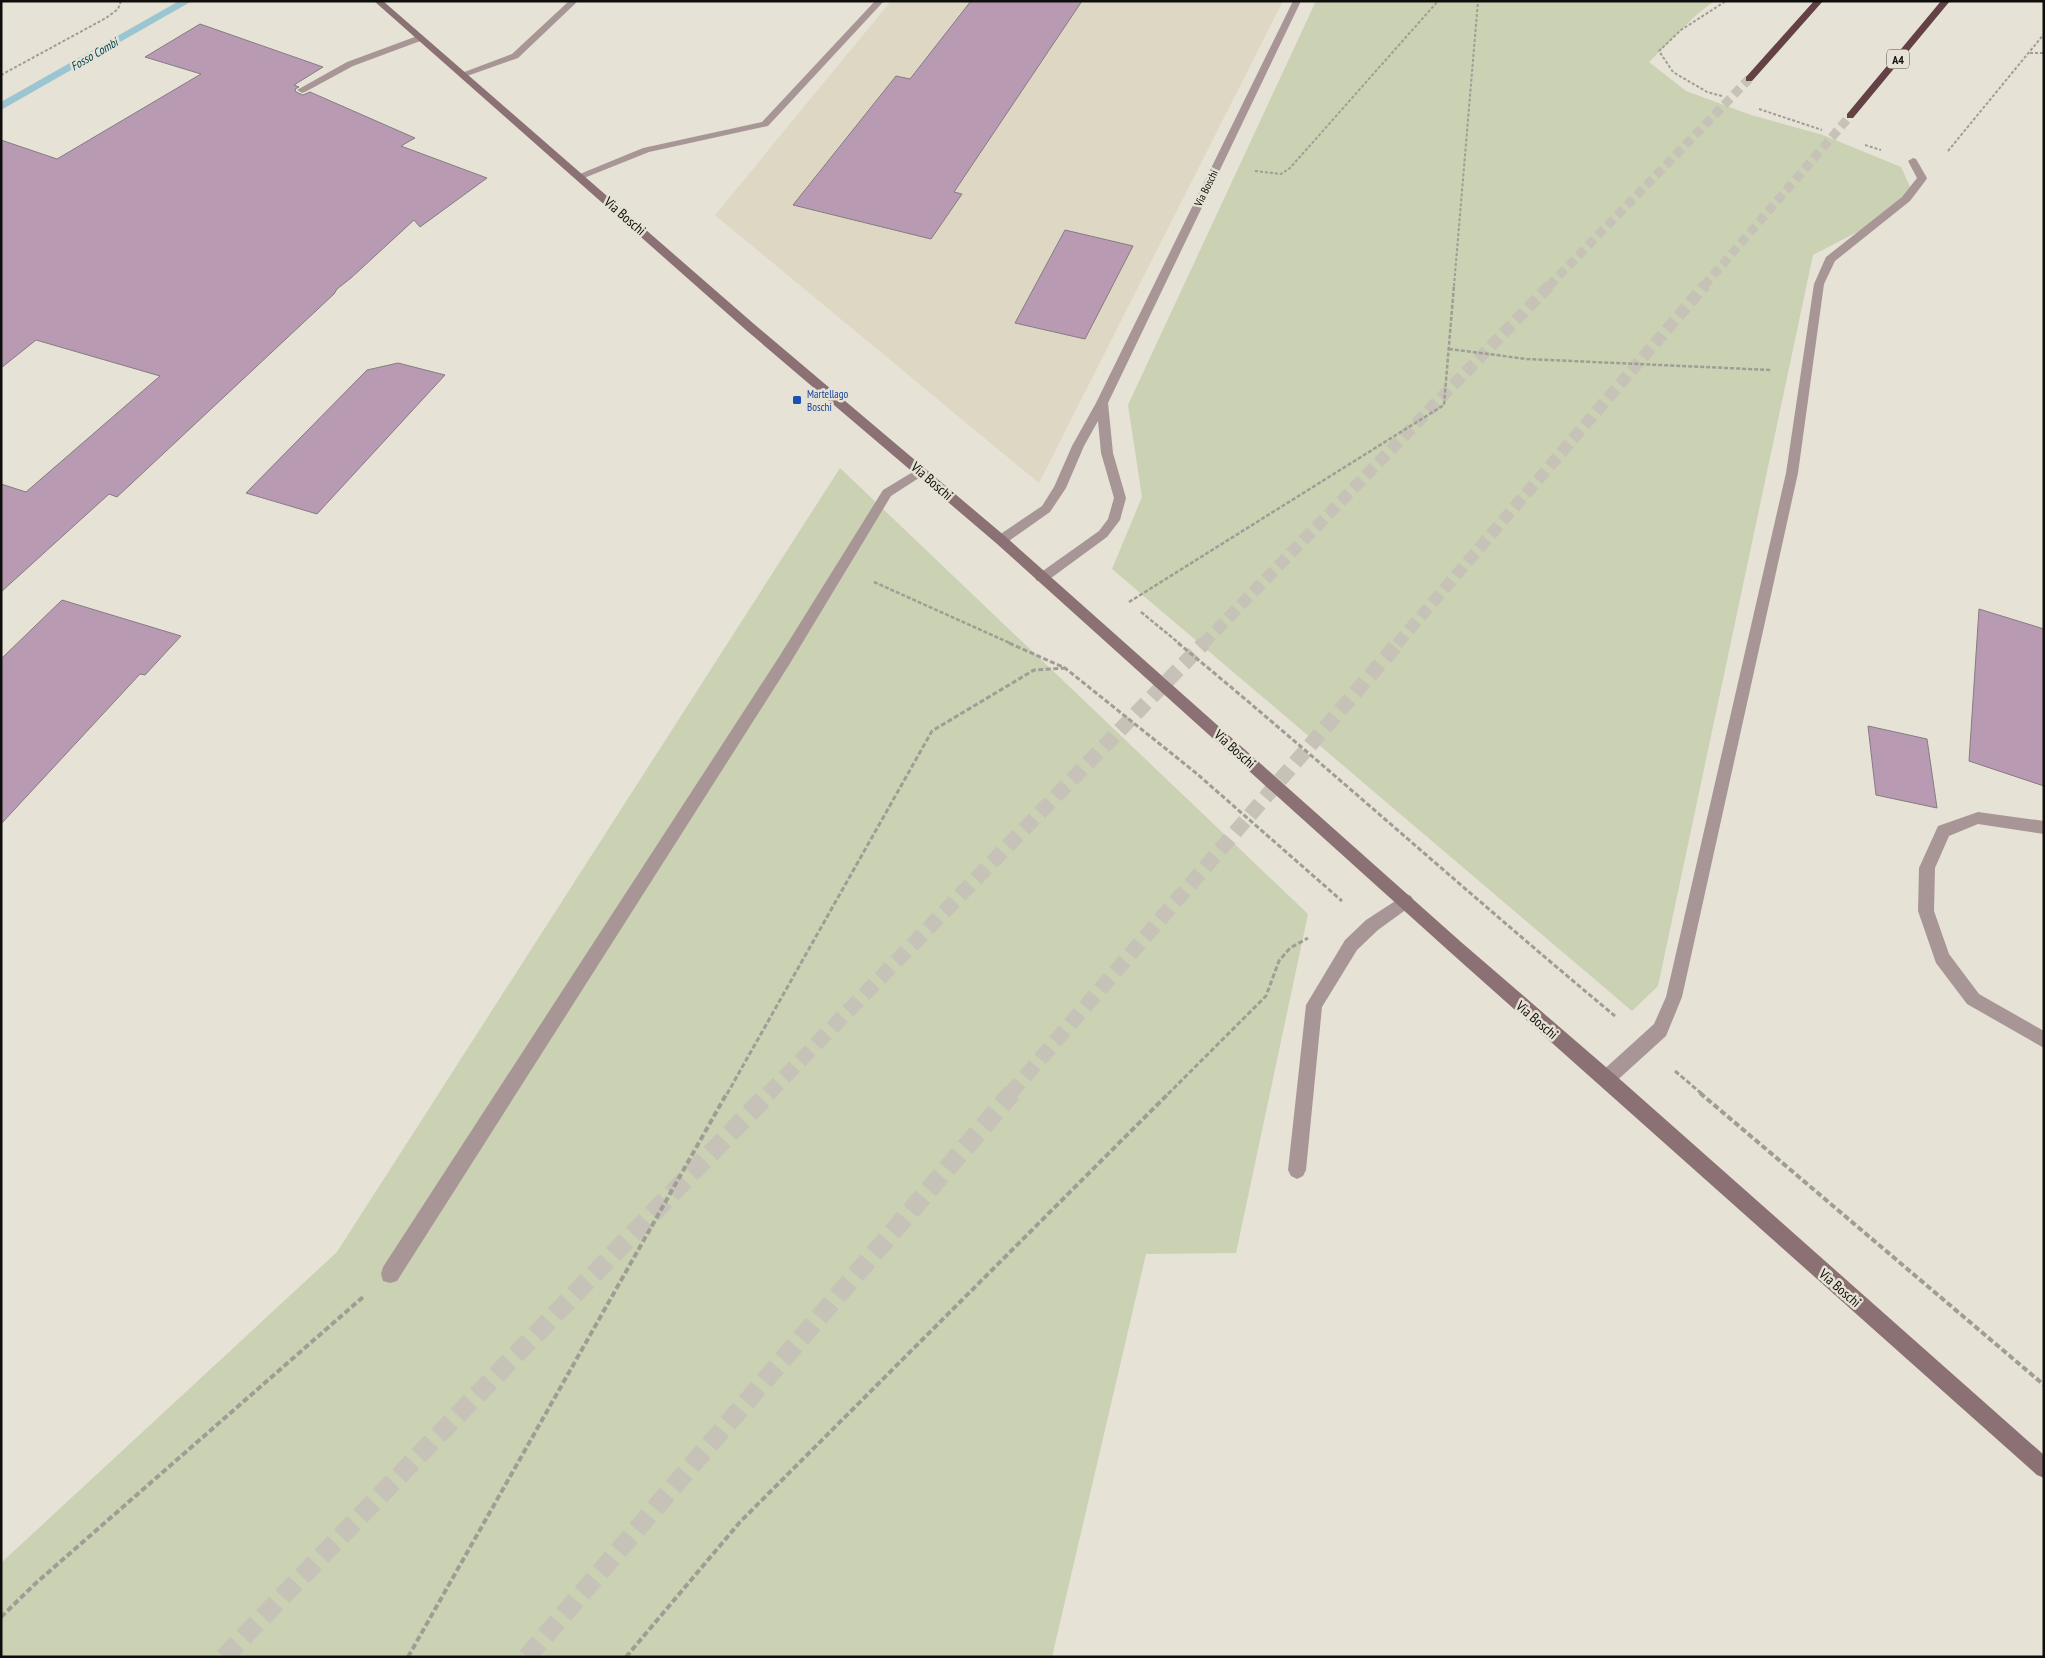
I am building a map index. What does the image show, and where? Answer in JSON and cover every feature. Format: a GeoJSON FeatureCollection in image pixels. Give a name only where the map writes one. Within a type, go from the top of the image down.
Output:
{"type":"FeatureCollection","features":[{"type":"Feature","properties":{"kind":"highway"},"geometry":{"type":"LineString","coordinates":[[1749,79],[1819,1]]}},
{"type":"Feature","properties":{"kind":"highway","name":"A4"},"geometry":{"type":"LineString","coordinates":[[1850,116],[1946,1]]}},
{"type":"Feature","properties":{"kind":"main road","name":"Via Boschi"},"geometry":{"type":"LineString","coordinates":[[378,1],[464,74],[750,327],[1001,540],[1406,901],[1462,954],[1606,1079],[1678,1146],[2044,1468]]}},
{"type":"Feature","properties":{"kind":"street"},"geometry":{"type":"LineString","coordinates":[[464,74],[514,56],[574,1]]}},
{"type":"Feature","properties":{"kind":"street"},"geometry":{"type":"LineString","coordinates":[[580,176],[646,150],[765,124],[880,1]]}},
{"type":"Feature","properties":{"kind":"street","name":"Via Boschi"},"geometry":{"type":"LineString","coordinates":[[1001,540],[1032,520],[1046,508],[1060,488],[1078,446],[1102,402],[1297,1]]}},
{"type":"Feature","properties":{"kind":"street"},"geometry":{"type":"LineString","coordinates":[[302,90],[350,64],[420,38]]}},
{"type":"Feature","properties":{"kind":"street"},"geometry":{"type":"LineString","coordinates":[[1606,1079],[1660,1030],[1674,997],[1792,473],[1819,284],[1830,258],[1906,199],[1922,178],[1913,161]]}},
{"type":"Feature","properties":{"kind":"street"},"geometry":{"type":"LineString","coordinates":[[1042,578],[1103,534],[1114,520],[1120,498],[1107,453],[1102,402]]}},
{"type":"Feature","properties":{"kind":"street"},"geometry":{"type":"LineString","coordinates":[[390,1274],[774,678],[887,493],[921,471]]}},
{"type":"Feature","properties":{"kind":"street"},"geometry":{"type":"LineString","coordinates":[[2044,828],[1978,818],[1943,831],[1927,868],[1926,911],[1942,958],[1973,999],[2044,1040]]}},
{"type":"Feature","properties":{"kind":"street"},"geometry":{"type":"LineString","coordinates":[[1297,1170],[1314,1005],[1351,945],[1372,925],[1406,901]]}},
{"type":"Feature","properties":{"kind":"path"},"geometry":{"type":"LineString","coordinates":[[1,76],[106,18],[118,9],[121,1]]}},
{"type":"Feature","properties":{"kind":"path"},"geometry":{"type":"LineString","coordinates":[[1217,166],[1281,174],[1290,168],[1438,1]]}},
{"type":"Feature","properties":{"kind":"path"},"geometry":{"type":"LineString","coordinates":[[1130,602],[1444,405],[1478,1]]}},
{"type":"Feature","properties":{"kind":"path"},"geometry":{"type":"LineString","coordinates":[[1913,161],[1942,157],[2030,54],[2044,34]]}},
{"type":"Feature","properties":{"kind":"path"},"geometry":{"type":"LineString","coordinates":[[2030,54],[2044,53]]}},
{"type":"Feature","properties":{"kind":"path"},"geometry":{"type":"LineString","coordinates":[[1449,349],[1527,359],[1806,373]]}},
{"type":"Feature","properties":{"kind":"path"},"geometry":{"type":"LineString","coordinates":[[842,568],[1065,668],[1196,773],[1352,910],[1372,925]]}},
{"type":"Feature","properties":{"kind":"path"},"geometry":{"type":"LineString","coordinates":[[1124,598],[1271,719],[1545,958],[1616,1017]]}},
{"type":"Feature","properties":{"kind":"path"},"geometry":{"type":"LineString","coordinates":[[408,1657],[932,731],[1034,670],[1065,668]]}},
{"type":"Feature","properties":{"kind":"path"},"geometry":{"type":"LineString","coordinates":[[626,1657],[740,1522],[1266,996],[1274,966],[1296,943],[1317,935]]}},
{"type":"Feature","properties":{"kind":"path"},"geometry":{"type":"LineString","coordinates":[[1678,1073],[2044,1385]]}},
{"type":"Feature","properties":{"kind":"path"},"geometry":{"type":"LineString","coordinates":[[1,1618],[36,1583],[390,1274]]}},
{"type":"Feature","properties":{"kind":"shaded area"},"geometry":{"type":"Polygon","coordinates":[[[891,1],[1283,1],[1039,483],[715,215],[891,1]]]}},
{"type":"Feature","properties":{"kind":"green space"},"geometry":{"type":"Polygon","coordinates":[[[1316,1],[1714,1],[1695,16],[1649,62],[1686,91],[1751,115],[1823,135],[1901,167],[1912,191],[1882,219],[1813,255],[1658,986],[1632,1011],[1112,569],[1142,497],[1128,405],[1316,1]]]}},
{"type":"Feature","properties":{"kind":"green space"},"geometry":{"type":"Polygon","coordinates":[[[840,468],[1308,914],[1236,1253],[1146,1254],[1052,1657],[1,1657],[1,1563],[337,1252],[840,468]]]}},
{"type":"Feature","properties":{"kind":"building"},"geometry":{"type":"Polygon","coordinates":[[[971,1],[1082,1],[954,192],[962,194],[931,239],[793,205],[896,76],[910,79],[971,1]]]}},
{"type":"Feature","properties":{"kind":"building"},"geometry":{"type":"Polygon","coordinates":[[[200,24],[323,67],[294,85],[299,87],[295,89],[296,92],[303,95],[310,92],[415,138],[401,146],[487,178],[420,227],[414,220],[337,289],[334,294],[117,497],[109,494],[1,592],[1,484],[26,492],[160,376],[36,340],[1,368],[1,140],[57,159],[201,74],[145,57],[200,24]]]}},
{"type":"Feature","properties":{"kind":"building"},"geometry":{"type":"Polygon","coordinates":[[[1065,230],[1133,246],[1085,339],[1015,323],[1065,230]]]}},
{"type":"Feature","properties":{"kind":"building"},"geometry":{"type":"Polygon","coordinates":[[[398,363],[445,375],[317,514],[246,493],[367,370],[398,363]]]}},
{"type":"Feature","properties":{"kind":"building"},"geometry":{"type":"Polygon","coordinates":[[[62,600],[181,636],[145,675],[140,674],[1,824],[1,659],[62,600]]]}},
{"type":"Feature","properties":{"kind":"building"},"geometry":{"type":"Polygon","coordinates":[[[1979,609],[2044,629],[2044,786],[1969,761],[1979,609]]]}},
{"type":"Feature","properties":{"kind":"building"},"geometry":{"type":"Polygon","coordinates":[[[1868,726],[1927,739],[1937,808],[1876,795],[1868,726]]]}},
{"type":"Feature","properties":{"kind":"waterway","name":"Fosso Combi"},"geometry":{"type":"LineString","coordinates":[[1,107],[187,1]]}},
{"type":"Feature","properties":{"kind":"tunnel"},"geometry":{"type":"LineString","coordinates":[[1549,286],[1749,79]]}},
{"type":"Feature","properties":{"kind":"tunnel"},"geometry":{"type":"LineString","coordinates":[[1704,286],[1850,116]]}},
{"type":"Feature","properties":{"kind":"tunnel"},"geometry":{"type":"LineString","coordinates":[[1203,644],[1550,285]]}},
{"type":"Feature","properties":{"kind":"tunnel"},"geometry":{"type":"LineString","coordinates":[[1397,644],[1705,285]]}},
{"type":"Feature","properties":{"kind":"tunnel"},"geometry":{"type":"LineString","coordinates":[[768,1094],[1204,643]]}},
{"type":"Feature","properties":{"kind":"tunnel"},"geometry":{"type":"LineString","coordinates":[[1010,1094],[1398,643]]}},
{"type":"Feature","properties":{"kind":"tunnel"},"geometry":{"type":"LineString","coordinates":[[224,1657],[769,1093]]}},
{"type":"Feature","properties":{"kind":"tunnel"},"geometry":{"type":"LineString","coordinates":[[527,1657],[1012,1093]]}},
{"type":"Feature","properties":{"kind":"place","name":"Martellago Boschi"},"geometry":{"type":"Point","coordinates":[797,400]}}]}
